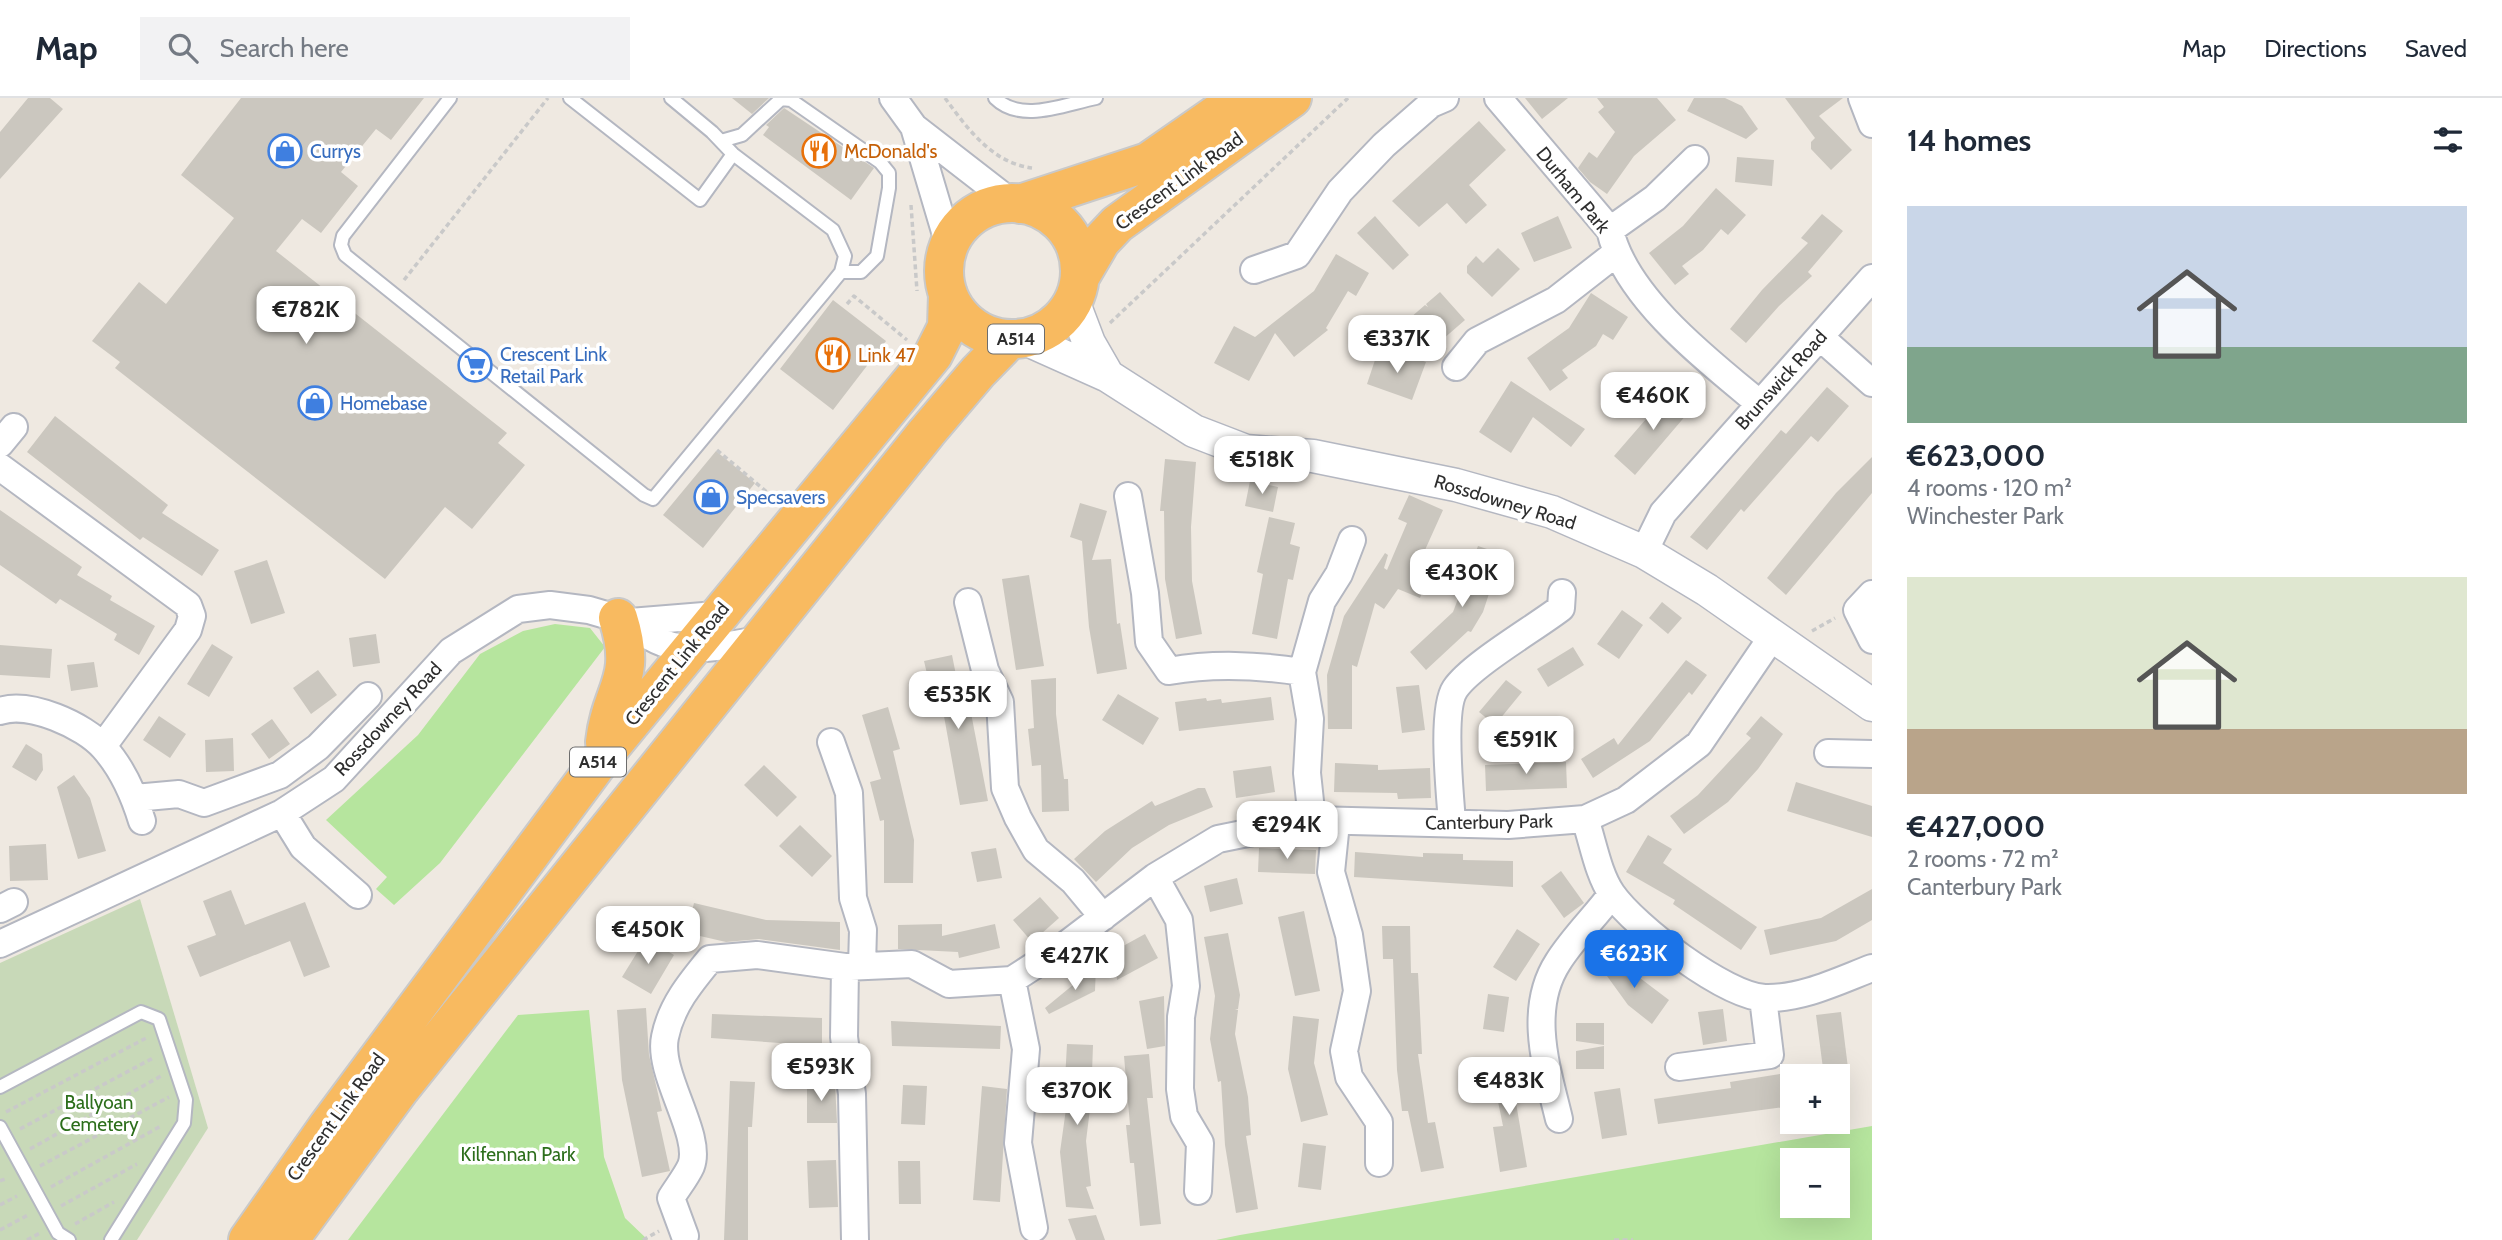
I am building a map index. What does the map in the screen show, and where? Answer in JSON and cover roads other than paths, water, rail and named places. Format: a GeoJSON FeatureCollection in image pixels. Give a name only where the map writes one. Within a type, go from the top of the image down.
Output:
{"type":"FeatureCollection","features":[{"type":"Feature","properties":{"kind":"highway","name":"Crescent Link Road"},"geometry":{"type":"LineString","coordinates":[[248,1240],[337,1115],[604,755],[688,649],[933,355],[947,327],[933,296],[944,271],[949,245],[972,216],[996,205],[1016,204],[1148,162],[1240,98]]}},
{"type":"Feature","properties":{"kind":"highway","name":"Crescent Link Road"},"geometry":{"type":"LineString","coordinates":[[289,1240],[400,1089],[927,432],[1016,339],[1055,324],[1101,242],[1117,224],[1292,98]]}},
{"type":"Feature","properties":{"kind":"highway"},"geometry":{"type":"LineString","coordinates":[[1016,204],[1042,211],[1062,225],[1075,245],[1076,289]]}},
{"type":"Feature","properties":{"kind":"highway","name":"A514"},"geometry":{"type":"LineString","coordinates":[[933,296],[984,333],[1016,339]]}},
{"type":"Feature","properties":{"kind":"highway"},"geometry":{"type":"LineString","coordinates":[[604,755],[607,724],[625,677],[627,656],[624,620]]}},
{"type":"Feature","properties":{"kind":"street"},"geometry":{"type":"LineString","coordinates":[[894,98],[914,127],[949,245]]}},
{"type":"Feature","properties":{"kind":"street"},"geometry":{"type":"LineString","coordinates":[[1254,270],[1297,255],[1340,191],[1384,145],[1432,104],[1445,98]]}},
{"type":"Feature","properties":{"kind":"street","name":"Durham Park"},"geometry":{"type":"LineString","coordinates":[[1498,98],[1612,242],[1678,336],[1759,403]]}},
{"type":"Feature","properties":{"kind":"street"},"geometry":{"type":"LineString","coordinates":[[1862,98],[1872,124]]}},
{"type":"Feature","properties":{"kind":"street"},"geometry":{"type":"LineString","coordinates":[[914,127],[1016,204]]}},
{"type":"Feature","properties":{"kind":"street"},"geometry":{"type":"LineString","coordinates":[[1456,367],[1477,341],[1556,300],[1695,159]]}},
{"type":"Feature","properties":{"kind":"street","name":"Brunswick Road"},"geometry":{"type":"LineString","coordinates":[[1644,552],[1663,513],[1872,278]]}},
{"type":"Feature","properties":{"kind":"street","name":"Rossdowney Road"},"geometry":{"type":"LineString","coordinates":[[1076,289],[1089,343],[1108,376]]}},
{"type":"Feature","properties":{"kind":"street"},"geometry":{"type":"LineString","coordinates":[[1820,337],[1872,383]]}},
{"type":"Feature","properties":{"kind":"street","name":"Rossdowney Road"},"geometry":{"type":"LineString","coordinates":[[1016,339],[1108,376],[1194,431],[1246,451],[1313,456],[1456,485],[1552,512],[1644,552],[1707,590],[1872,705]]}},
{"type":"Feature","properties":{"kind":"street"},"geometry":{"type":"LineString","coordinates":[[0,467],[188,605],[192,616],[188,630],[103,746]]}},
{"type":"Feature","properties":{"kind":"street"},"geometry":{"type":"LineString","coordinates":[[1128,496],[1145,593],[1149,642],[1169,671],[1199,666],[1256,665],[1301,672]]}},
{"type":"Feature","properties":{"kind":"street"},"geometry":{"type":"LineString","coordinates":[[1352,540],[1339,573],[1322,601],[1301,672],[1310,719],[1307,773],[1324,822],[1331,873],[1349,935],[1357,991],[1344,1051],[1349,1077],[1379,1122],[1379,1163]]}},
{"type":"Feature","properties":{"kind":"street"},"geometry":{"type":"LineString","coordinates":[[1452,822],[1448,731],[1453,691],[1469,673],[1561,608],[1562,593]]}},
{"type":"Feature","properties":{"kind":"street"},"geometry":{"type":"LineString","coordinates":[[968,602],[985,670],[1000,702],[1005,788],[1036,850],[1073,881],[1103,917]]}},
{"type":"Feature","properties":{"kind":"street"},"geometry":{"type":"LineString","coordinates":[[1864,602],[1872,640]]}},
{"type":"Feature","properties":{"kind":"street","name":"Rossdowney Road"},"geometry":{"type":"LineString","coordinates":[[0,944],[282,813],[334,779],[451,651],[518,610],[551,605],[624,620],[716,615]]}},
{"type":"Feature","properties":{"kind":"street","name":"Rossdowney Road"},"geometry":{"type":"LineString","coordinates":[[624,620],[657,643],[688,649],[763,639]]}},
{"type":"Feature","properties":{"kind":"street","name":"Canterbury Park"},"geometry":{"type":"LineString","coordinates":[[1012,980],[1155,877],[1218,839],[1324,822],[1508,825],[1585,819],[1626,800],[1699,744],[1782,643]]}},
{"type":"Feature","properties":{"kind":"street"},"geometry":{"type":"LineString","coordinates":[[0,711],[12,707],[65,720],[103,746],[139,809],[179,794],[204,803],[280,775],[318,747],[368,696]]}},
{"type":"Feature","properties":{"kind":"street"},"geometry":{"type":"LineString","coordinates":[[831,742],[849,793],[852,887],[863,930],[854,967],[844,1037],[852,1094],[855,1240]]}},
{"type":"Feature","properties":{"kind":"street"},"geometry":{"type":"LineString","coordinates":[[1828,753],[1872,754]]}},
{"type":"Feature","properties":{"kind":"street"},"geometry":{"type":"LineString","coordinates":[[282,813],[303,847],[358,895]]}},
{"type":"Feature","properties":{"kind":"street"},"geometry":{"type":"LineString","coordinates":[[1585,819],[1612,894],[1674,954],[1737,990],[1763,998],[1805,993],[1872,968]]}},
{"type":"Feature","properties":{"kind":"street"},"geometry":{"type":"LineString","coordinates":[[1155,877],[1179,920],[1186,986],[1181,1017],[1180,1089],[1184,1116],[1200,1143],[1198,1191]]}},
{"type":"Feature","properties":{"kind":"street"},"geometry":{"type":"LineString","coordinates":[[1559,1119],[1542,1048],[1541,1015],[1546,989],[1558,962],[1612,894]]}},
{"type":"Feature","properties":{"kind":"street"},"geometry":{"type":"LineString","coordinates":[[685,1236],[671,1198],[692,1164],[689,1132],[671,1083],[664,1038],[682,994],[710,959],[757,955],[854,967],[912,964],[949,984],[1012,980],[1026,1049],[1018,1143],[1034,1228]]}},
{"type":"Feature","properties":{"kind":"street"},"geometry":{"type":"LineString","coordinates":[[1679,1067],[1770,1055],[1763,998]]}},
{"type":"Feature","properties":{"kind":"lane"},"geometry":{"type":"LineString","coordinates":[[450,98],[343,236],[341,246],[345,255],[644,495],[653,499],[659,496],[841,272],[845,256],[833,230],[733,154],[671,98]]}},
{"type":"Feature","properties":{"kind":"lane"},"geometry":{"type":"LineString","coordinates":[[570,98],[700,200],[733,154]]}},
{"type":"Feature","properties":{"kind":"lane"},"geometry":{"type":"LineString","coordinates":[[995,98],[1013,110],[1026,113],[1096,98]]}},
{"type":"Feature","properties":{"kind":"lane"},"geometry":{"type":"LineString","coordinates":[[721,141],[742,135],[781,99],[791,100],[880,162],[889,173],[889,188],[877,256],[861,272],[841,272]]}},
{"type":"Feature","properties":{"kind":"lane"},"geometry":{"type":"LineString","coordinates":[[0,1087],[141,1012],[159,1019],[182,1090],[184,1122],[111,1240]]}},
{"type":"Feature","properties":{"kind":"lane"},"geometry":{"type":"LineString","coordinates":[[3,1132],[63,1237]]}},
{"type":"Feature","properties":{"kind":"place","name":"Currys"},"geometry":{"type":"Point","coordinates":[285,151]}},
{"type":"Feature","properties":{"kind":"place","name":"McDonald's"},"geometry":{"type":"Point","coordinates":[819,151]}},
{"type":"Feature","properties":{"kind":"place","name":"Link 47"},"geometry":{"type":"Point","coordinates":[833,355]}},
{"type":"Feature","properties":{"kind":"place","name":"Crescent Link Retail Park"},"geometry":{"type":"Point","coordinates":[475,365]}},
{"type":"Feature","properties":{"kind":"place","name":"Homebase"},"geometry":{"type":"Point","coordinates":[315,403]}},
{"type":"Feature","properties":{"kind":"place","name":"Specsavers"},"geometry":{"type":"Point","coordinates":[711,497]}},
{"type":"Feature","properties":{"kind":"park label","name":"Ballyoan Cemetery"},"geometry":{"type":"Point","coordinates":[99,1113]}},
{"type":"Feature","properties":{"kind":"park label","name":"Kilfennan Park"},"geometry":{"type":"Point","coordinates":[518,1154]}}]}
